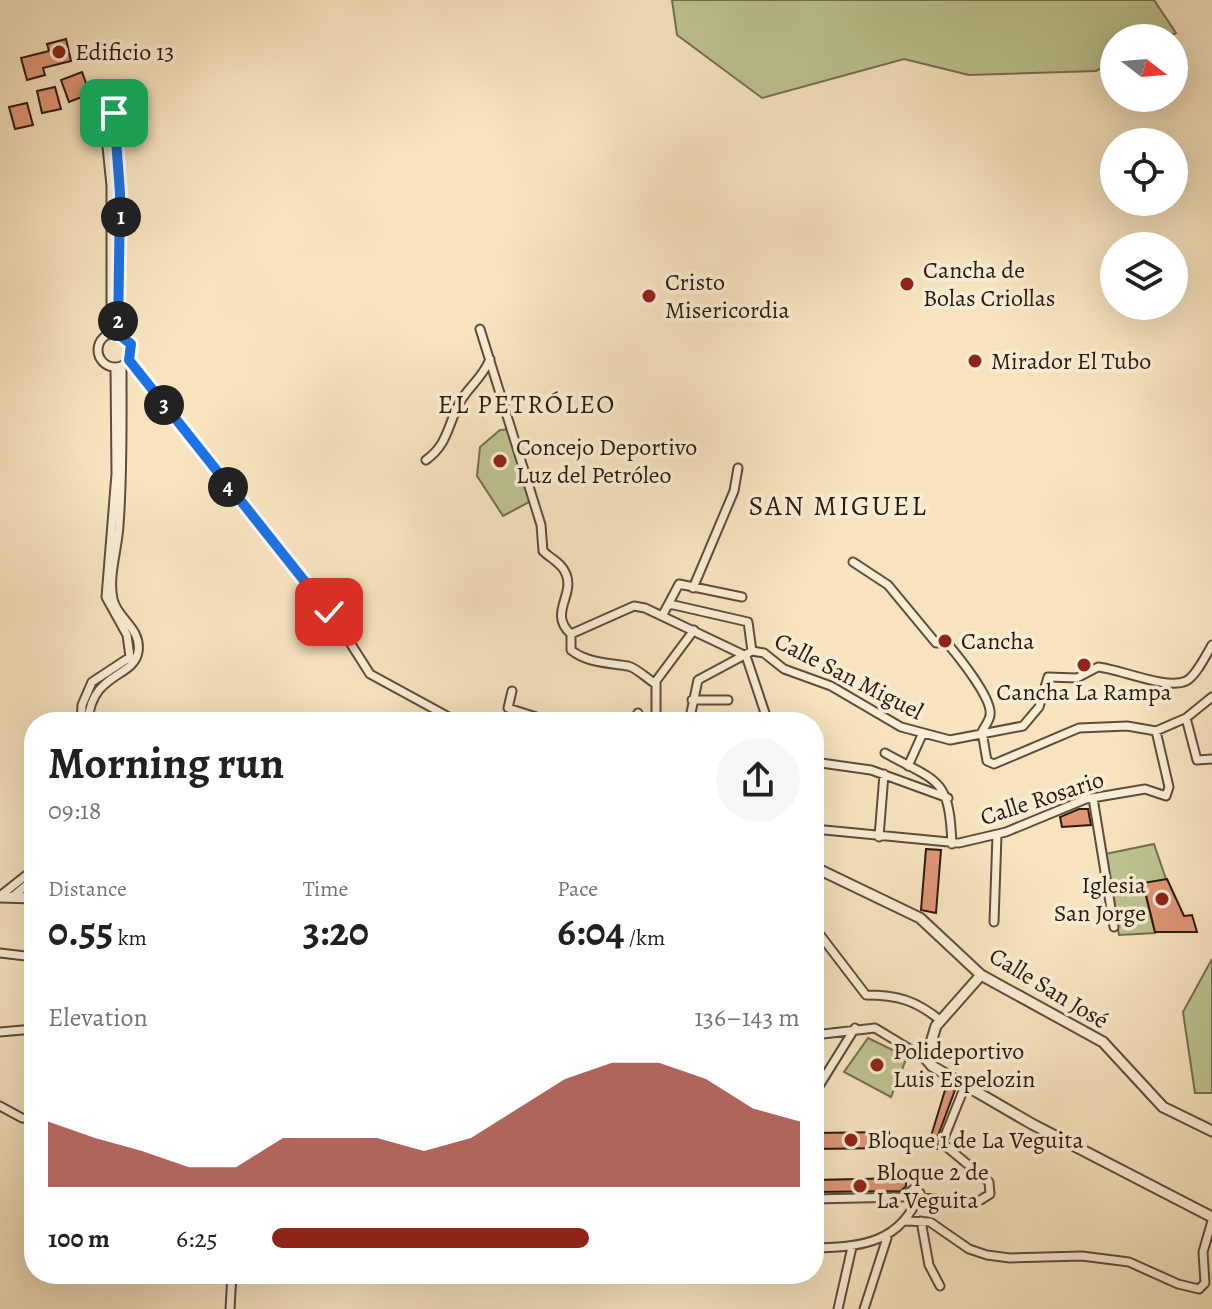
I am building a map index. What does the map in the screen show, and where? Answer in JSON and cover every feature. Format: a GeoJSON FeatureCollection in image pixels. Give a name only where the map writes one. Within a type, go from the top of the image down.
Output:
{"type":"FeatureCollection","features":[{"type":"Feature","properties":{"kind":"street"},"geometry":{"type":"LineString","coordinates":[[114,113],[120,193],[114,334],[111,186],[104,117],[114,113]]}},
{"type":"Feature","properties":{"kind":"street"},"geometry":{"type":"LineString","coordinates":[[480,329],[541,525],[543,551],[561,565],[568,577],[560,614],[564,628],[571,634],[571,650],[598,662],[631,666],[641,677],[656,684]]}},
{"type":"Feature","properties":{"kind":"street"},"geometry":{"type":"LineString","coordinates":[[114,334],[99,345],[99,356],[105,364],[122,364]]}},
{"type":"Feature","properties":{"kind":"street"},"geometry":{"type":"LineString","coordinates":[[82,712],[92,682],[130,657],[127,635],[106,597],[122,364],[131,344],[114,334]]}},
{"type":"Feature","properties":{"kind":"street"},"geometry":{"type":"LineString","coordinates":[[426,460],[446,441],[458,405],[479,382],[490,359]]}},
{"type":"Feature","properties":{"kind":"street"},"geometry":{"type":"LineString","coordinates":[[90,712],[94,693],[110,677],[130,666],[139,649],[137,635],[113,599],[122,476],[122,364]]}},
{"type":"Feature","properties":{"kind":"street"},"geometry":{"type":"LineString","coordinates":[[122,364],[335,619],[370,674],[440,712]]}},
{"type":"Feature","properties":{"kind":"street"},"geometry":{"type":"LineString","coordinates":[[693,588],[734,491],[738,468]]}},
{"type":"Feature","properties":{"kind":"street"},"geometry":{"type":"LineString","coordinates":[[853,562],[888,585],[936,643],[947,643],[960,660],[988,702],[991,714],[982,732],[989,764],[1062,733],[1093,725],[1156,731],[1186,718],[1212,697]]}},
{"type":"Feature","properties":{"kind":"street"},"geometry":{"type":"LineString","coordinates":[[662,616],[679,584],[742,597]]}},
{"type":"Feature","properties":{"kind":"street"},"geometry":{"type":"LineString","coordinates":[[668,605],[748,622],[749,654],[746,665],[764,712]]}},
{"type":"Feature","properties":{"kind":"street","name":"Calle San Miguel"},"geometry":{"type":"LineString","coordinates":[[571,634],[634,606],[749,654],[764,653],[794,675],[831,686],[901,727],[950,740],[971,738],[982,732],[1013,730],[1032,718],[1048,677],[1077,678],[1098,667],[1149,680],[1182,682],[1191,676],[1212,645]]}},
{"type":"Feature","properties":{"kind":"street"},"geometry":{"type":"LineString","coordinates":[[656,712],[656,684],[694,630]]}},
{"type":"Feature","properties":{"kind":"street"},"geometry":{"type":"LineString","coordinates":[[690,712],[698,680],[704,674],[749,654]]}},
{"type":"Feature","properties":{"kind":"street"},"geometry":{"type":"LineString","coordinates":[[512,691],[508,708],[521,712]]}},
{"type":"Feature","properties":{"kind":"street"},"geometry":{"type":"LineString","coordinates":[[692,700],[728,700]]}},
{"type":"Feature","properties":{"kind":"street"},"geometry":{"type":"LineString","coordinates":[[1186,718],[1197,760],[1212,759]]}},
{"type":"Feature","properties":{"kind":"street","name":"Calle Rosario"},"geometry":{"type":"LineString","coordinates":[[824,830],[952,844],[997,835],[1061,807],[1093,798],[1145,789],[1166,796],[1169,787],[1156,731]]}},
{"type":"Feature","properties":{"kind":"street"},"geometry":{"type":"LineString","coordinates":[[908,766],[922,735]]}},
{"type":"Feature","properties":{"kind":"street"},"geometry":{"type":"LineString","coordinates":[[885,753],[940,783],[948,798],[952,844]]}},
{"type":"Feature","properties":{"kind":"street"},"geometry":{"type":"LineString","coordinates":[[824,764],[884,774],[948,798]]}},
{"type":"Feature","properties":{"kind":"street"},"geometry":{"type":"LineString","coordinates":[[879,837],[884,774]]}},
{"type":"Feature","properties":{"kind":"street"},"geometry":{"type":"LineString","coordinates":[[1093,798],[1114,927]]}},
{"type":"Feature","properties":{"kind":"street"},"geometry":{"type":"LineString","coordinates":[[994,922],[997,835]]}},
{"type":"Feature","properties":{"kind":"street","name":"Calle San José"},"geometry":{"type":"LineString","coordinates":[[824,872],[920,918],[981,975],[1103,1042],[1163,1107],[1212,1131]]}},
{"type":"Feature","properties":{"kind":"street"},"geometry":{"type":"LineString","coordinates":[[0,896],[24,877]]}},
{"type":"Feature","properties":{"kind":"street"},"geometry":{"type":"LineString","coordinates":[[12,897],[24,887]]}},
{"type":"Feature","properties":{"kind":"street"},"geometry":{"type":"LineString","coordinates":[[0,896],[24,898]]}},
{"type":"Feature","properties":{"kind":"street"},"geometry":{"type":"LineString","coordinates":[[824,940],[866,995],[902,996],[923,1005],[941,1021]]}},
{"type":"Feature","properties":{"kind":"street"},"geometry":{"type":"LineString","coordinates":[[0,953],[24,956]]}},
{"type":"Feature","properties":{"kind":"street"},"geometry":{"type":"LineString","coordinates":[[926,1059],[941,1021],[981,975]]}},
{"type":"Feature","properties":{"kind":"street"},"geometry":{"type":"LineString","coordinates":[[824,1078],[855,1028]]}},
{"type":"Feature","properties":{"kind":"street"},"geometry":{"type":"LineString","coordinates":[[824,1033],[875,1028],[965,1086],[1212,1219],[1203,1252],[1205,1283],[1199,1289],[1178,1284],[1129,1262],[1082,1256],[1010,1258],[987,1255],[969,1249],[930,1222],[905,1221]]}},
{"type":"Feature","properties":{"kind":"street"},"geometry":{"type":"LineString","coordinates":[[0,1032],[24,1030]]}},
{"type":"Feature","properties":{"kind":"street"},"geometry":{"type":"LineString","coordinates":[[918,1198],[979,1201],[990,1194],[989,1182],[942,1143],[965,1086]]}},
{"type":"Feature","properties":{"kind":"street"},"geometry":{"type":"LineString","coordinates":[[0,1106],[24,1118]]}},
{"type":"Feature","properties":{"kind":"street"},"geometry":{"type":"LineString","coordinates":[[824,1199],[903,1197],[915,1188],[920,1193],[905,1221],[887,1238],[864,1309]]}},
{"type":"Feature","properties":{"kind":"street"},"geometry":{"type":"LineString","coordinates":[[921,1221],[929,1265],[940,1286]]}},
{"type":"Feature","properties":{"kind":"street"},"geometry":{"type":"LineString","coordinates":[[824,1248],[852,1247],[887,1238]]}},
{"type":"Feature","properties":{"kind":"street"},"geometry":{"type":"LineString","coordinates":[[838,1309],[852,1247]]}},
{"type":"Feature","properties":{"kind":"street"},"geometry":{"type":"LineString","coordinates":[[230,1309],[231,1284]]}},
{"type":"Feature","properties":{"kind":"green space"},"geometry":{"type":"Polygon","coordinates":[[[672,0],[1154,0],[1170,24],[1100,24],[1100,69],[1096,71],[969,75],[904,59],[762,98],[677,35],[672,0]]]}},
{"type":"Feature","properties":{"kind":"green space","name":"Concejo Deportivo Luz del Petróleo"},"geometry":{"type":"Polygon","coordinates":[[[512,429],[531,501],[503,516],[477,476],[480,447],[500,430],[512,429]]]}},
{"type":"Feature","properties":{"kind":"green space"},"geometry":{"type":"Polygon","coordinates":[[[1154,844],[1166,879],[1143,884],[1155,933],[1119,935],[1105,854],[1154,844]]]}},
{"type":"Feature","properties":{"kind":"green space"},"geometry":{"type":"Polygon","coordinates":[[[1212,959],[1212,1093],[1195,1093],[1183,1012],[1212,959]]]}},
{"type":"Feature","properties":{"kind":"green space","name":"Polideportivo Luis Espelozin"},"geometry":{"type":"Polygon","coordinates":[[[868,1038],[907,1057],[891,1097],[844,1072],[868,1038]]]}},
{"type":"Feature","properties":{"kind":"building"},"geometry":{"type":"Polygon","coordinates":[[[66,39],[71,61],[43,68],[45,75],[27,80],[21,58],[49,51],[47,44],[66,39]]]}},
{"type":"Feature","properties":{"kind":"building"},"geometry":{"type":"Polygon","coordinates":[[[82,72],[90,94],[69,102],[61,80],[82,72]]]}},
{"type":"Feature","properties":{"kind":"building"},"geometry":{"type":"Polygon","coordinates":[[[55,87],[61,109],[42,113],[37,91],[55,87]]]}},
{"type":"Feature","properties":{"kind":"building"},"geometry":{"type":"Polygon","coordinates":[[[27,103],[33,125],[15,129],[9,107],[27,103]]]}},
{"type":"Feature","properties":{"kind":"building"},"geometry":{"type":"Polygon","coordinates":[[[1079,809],[1088,809],[1091,825],[1062,827],[1060,817],[1079,809]]]}},
{"type":"Feature","properties":{"kind":"building"},"geometry":{"type":"Polygon","coordinates":[[[926,849],[941,850],[936,913],[921,910],[926,849]]]}},
{"type":"Feature","properties":{"kind":"building","name":"Iglesia San Jorge"},"geometry":{"type":"Polygon","coordinates":[[[1167,879],[1184,916],[1192,915],[1197,932],[1155,932],[1143,883],[1167,879]]]}},
{"type":"Feature","properties":{"kind":"building"},"geometry":{"type":"Polygon","coordinates":[[[946,1087],[955,1090],[936,1141],[938,1149],[928,1146],[946,1087]]]}},
{"type":"Feature","properties":{"kind":"building","name":"Bloque 1 de La Veguita"},"geometry":{"type":"Polygon","coordinates":[[[889,1132],[889,1148],[824,1149],[824,1133],[889,1132]]]}},
{"type":"Feature","properties":{"kind":"building","name":"Bloque 2 de La Veguita"},"geometry":{"type":"Polygon","coordinates":[[[906,1178],[906,1186],[901,1191],[824,1192],[824,1180],[906,1178]]]}},
{"type":"Feature","properties":{"kind":"place","name":"Edificio 13"},"geometry":{"type":"Point","coordinates":[59,52]}},
{"type":"Feature","properties":{"kind":"place","name":"Cancha de Bolas Criollas"},"geometry":{"type":"Point","coordinates":[907,284]}},
{"type":"Feature","properties":{"kind":"place","name":"Cristo Misericordia"},"geometry":{"type":"Point","coordinates":[649,296]}},
{"type":"Feature","properties":{"kind":"place","name":"Mirador El Tubo"},"geometry":{"type":"Point","coordinates":[975,361]}},
{"type":"Feature","properties":{"kind":"place","name":"Concejo Deportivo Luz del Petróleo"},"geometry":{"type":"Point","coordinates":[500,461]}},
{"type":"Feature","properties":{"kind":"place","name":"Cancha"},"geometry":{"type":"Point","coordinates":[945,641]}},
{"type":"Feature","properties":{"kind":"place","name":"Cancha La Rampa"},"geometry":{"type":"Point","coordinates":[1084,665]}},
{"type":"Feature","properties":{"kind":"place","name":"Iglesia San Jorge"},"geometry":{"type":"Point","coordinates":[1162,899]}},
{"type":"Feature","properties":{"kind":"place","name":"Polideportivo Luis Espelozin"},"geometry":{"type":"Point","coordinates":[877,1065]}},
{"type":"Feature","properties":{"kind":"place","name":"Bloque 1 de La Veguita"},"geometry":{"type":"Point","coordinates":[851,1140]}},
{"type":"Feature","properties":{"kind":"place","name":"Bloque 2 de La Veguita"},"geometry":{"type":"Point","coordinates":[860,1186]}},
{"type":"Feature","properties":{"kind":"district","name":"EL PETRÓLEO"},"geometry":{"type":"Point","coordinates":[527,404]}},
{"type":"Feature","properties":{"kind":"district","name":"SAN MIGUEL"},"geometry":{"type":"Point","coordinates":[838,505]}},
{"type":"Feature","properties":{"kind":"route"},"geometry":{"type":"LineString","coordinates":[[114,113],[121,241],[118,334],[131,344],[129,360],[329,612]]}}]}
